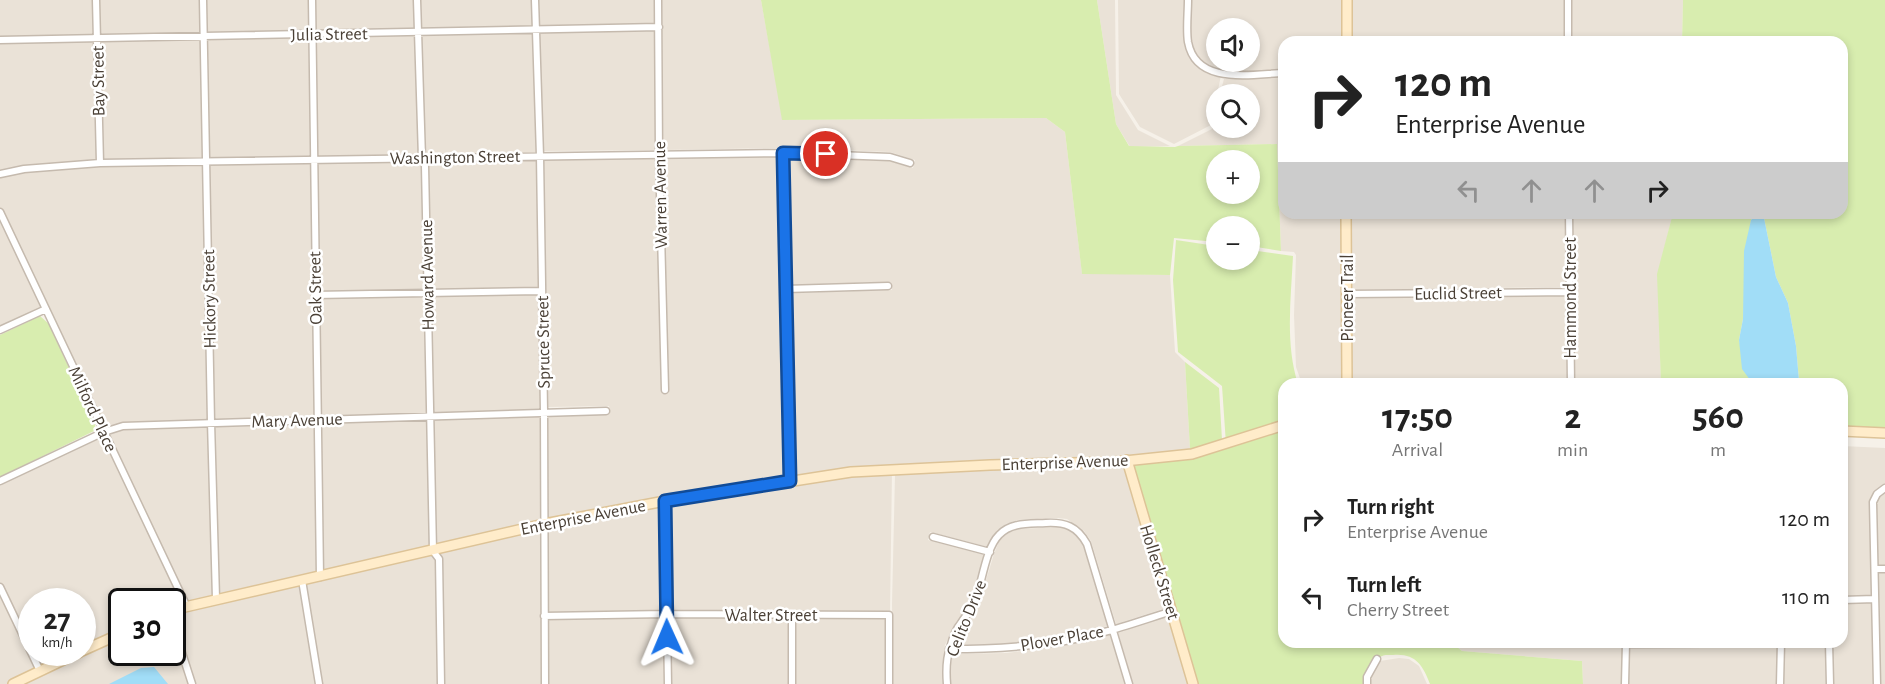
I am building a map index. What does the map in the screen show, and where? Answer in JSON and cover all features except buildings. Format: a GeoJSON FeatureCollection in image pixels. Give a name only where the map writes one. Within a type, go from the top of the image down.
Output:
{"type":"FeatureCollection","features":[{"type":"Feature","properties":{"kind":"street","name":"Bay Street"},"geometry":{"type":"LineString","coordinates":[[96,0],[100,163]]}},
{"type":"Feature","properties":{"kind":"street","name":"Hickory Street"},"geometry":{"type":"LineString","coordinates":[[203,0],[216,598]]}},
{"type":"Feature","properties":{"kind":"street","name":"Oak Street"},"geometry":{"type":"LineString","coordinates":[[312,0],[320,577]]}},
{"type":"Feature","properties":{"kind":"street","name":"Howard Avenue"},"geometry":{"type":"LineString","coordinates":[[417,0],[422,158],[425,166],[433,550],[439,560],[441,684]]}},
{"type":"Feature","properties":{"kind":"street","name":"Spruce Street"},"geometry":{"type":"LineString","coordinates":[[535,0],[544,411],[545,684]]}},
{"type":"Feature","properties":{"kind":"street","name":"Warren Avenue"},"geometry":{"type":"LineString","coordinates":[[658,0],[665,390]]}},
{"type":"Feature","properties":{"kind":"street"},"geometry":{"type":"LineString","coordinates":[[1188,0],[1188,41],[1191,52],[1201,65],[1221,75],[1278,73]]}},
{"type":"Feature","properties":{"kind":"street"},"geometry":{"type":"LineString","coordinates":[[1347,0],[1347,36]]}},
{"type":"Feature","properties":{"kind":"street"},"geometry":{"type":"LineString","coordinates":[[1568,0],[1568,36]]}},
{"type":"Feature","properties":{"kind":"street","name":"Julia Street"},"geometry":{"type":"LineString","coordinates":[[0,40],[659,27]]}},
{"type":"Feature","properties":{"kind":"street"},"geometry":{"type":"LineString","coordinates":[[783,153],[790,481]]}},
{"type":"Feature","properties":{"kind":"street","name":"Washington Street"},"geometry":{"type":"LineString","coordinates":[[0,174],[24,169],[100,163],[659,154],[783,153],[890,157],[910,163]]}},
{"type":"Feature","properties":{"kind":"street","name":"Milford Place"},"geometry":{"type":"LineString","coordinates":[[0,212],[178,588]]}},
{"type":"Feature","properties":{"kind":"street","name":"Pioneer Trail"},"geometry":{"type":"LineString","coordinates":[[1346,219],[1347,378]]}},
{"type":"Feature","properties":{"kind":"street","name":"Hammond Street"},"geometry":{"type":"LineString","coordinates":[[1569,219],[1570,378]]}},
{"type":"Feature","properties":{"kind":"street"},"geometry":{"type":"LineString","coordinates":[[785,289],[888,286]]}},
{"type":"Feature","properties":{"kind":"street"},"geometry":{"type":"LineString","coordinates":[[315,295],[542,291]]}},
{"type":"Feature","properties":{"kind":"street","name":"Euclid Street"},"geometry":{"type":"LineString","coordinates":[[1347,294],[1570,292]]}},
{"type":"Feature","properties":{"kind":"street"},"geometry":{"type":"LineString","coordinates":[[0,330],[46,309]]}},
{"type":"Feature","properties":{"kind":"street","name":"Mary Avenue"},"geometry":{"type":"LineString","coordinates":[[0,481],[104,432],[123,426],[430,417],[544,411],[606,411]]}},
{"type":"Feature","properties":{"kind":"street","name":"Enterprise Avenue"},"geometry":{"type":"LineString","coordinates":[[186,606],[544,524],[665,501],[850,472],[1127,460],[1192,454],[1278,427]]}},
{"type":"Feature","properties":{"kind":"street"},"geometry":{"type":"LineString","coordinates":[[1848,431],[1885,433]]}},
{"type":"Feature","properties":{"kind":"street","name":"Holleck Street"},"geometry":{"type":"LineString","coordinates":[[1127,460],[1192,684]]}},
{"type":"Feature","properties":{"kind":"street"},"geometry":{"type":"LineString","coordinates":[[1877,684],[1873,502],[1876,494],[1885,488]]}},
{"type":"Feature","properties":{"kind":"street"},"geometry":{"type":"LineString","coordinates":[[665,501],[668,684]]}},
{"type":"Feature","properties":{"kind":"street","name":"Celito Drive"},"geometry":{"type":"LineString","coordinates":[[947,684],[949,649],[959,625],[973,607],[997,536],[1018,524],[1058,522],[1074,527],[1082,534],[1087,544],[1129,684]]}},
{"type":"Feature","properties":{"kind":"street"},"geometry":{"type":"LineString","coordinates":[[933,537],[990,552]]}},
{"type":"Feature","properties":{"kind":"street"},"geometry":{"type":"LineString","coordinates":[[1875,569],[1885,569]]}},
{"type":"Feature","properties":{"kind":"street"},"geometry":{"type":"LineString","coordinates":[[302,580],[319,684]]}},
{"type":"Feature","properties":{"kind":"street"},"geometry":{"type":"LineString","coordinates":[[0,587],[40,671]]}},
{"type":"Feature","properties":{"kind":"street"},"geometry":{"type":"LineString","coordinates":[[1848,600],[1875,599]]}},
{"type":"Feature","properties":{"kind":"street","name":"Plover Place"},"geometry":{"type":"LineString","coordinates":[[949,649],[1016,647],[1066,641],[1172,611]]}},
{"type":"Feature","properties":{"kind":"street","name":"Walter Street"},"geometry":{"type":"LineString","coordinates":[[544,616],[889,615],[889,684]]}},
{"type":"Feature","properties":{"kind":"street"},"geometry":{"type":"LineString","coordinates":[[792,616],[792,684]]}},
{"type":"Feature","properties":{"kind":"street"},"geometry":{"type":"LineString","coordinates":[[1625,684],[1626,648]]}},
{"type":"Feature","properties":{"kind":"street"},"geometry":{"type":"LineString","coordinates":[[1780,684],[1781,648]]}},
{"type":"Feature","properties":{"kind":"street"},"geometry":{"type":"LineString","coordinates":[[1829,648],[1830,684]]}},
{"type":"Feature","properties":{"kind":"street"},"geometry":{"type":"LineString","coordinates":[[1366,684],[1367,677],[1377,659]]}},
{"type":"Feature","properties":{"kind":"street"},"geometry":{"type":"LineString","coordinates":[[186,665],[192,684]]}},
{"type":"Feature","properties":{"kind":"street"},"geometry":{"type":"LineString","coordinates":[[19,683],[51,666]]}},
{"type":"Feature","properties":{"kind":"shaded area"},"geometry":{"type":"Polygon","coordinates":[[[0,0],[658,0],[659,27],[535,29],[544,524],[665,501],[892,471],[889,684],[0,684],[0,482],[104,432],[46,309],[0,330],[0,0]]]}},
{"type":"Feature","properties":{"kind":"shaded area"},"geometry":{"type":"Polygon","coordinates":[[[662,0],[761,0],[783,120],[1046,118],[1065,132],[1082,273],[1170,275],[1175,352],[1185,362],[1190,449],[1115,457],[990,460],[850,468],[793,476],[789,293],[892,290],[891,282],[789,285],[787,157],[889,161],[913,168],[915,160],[890,152],[787,148],[663,150],[662,0]]]}},
{"type":"Feature","properties":{"kind":"shaded area"},"geometry":{"type":"Polygon","coordinates":[[[1097,0],[1115,0],[1116,95],[1138,130],[1170,146],[1130,147],[1116,124],[1097,0]]]}},
{"type":"Feature","properties":{"kind":"shaded area"},"geometry":{"type":"Polygon","coordinates":[[[1118,0],[1347,0],[1347,36],[1278,36],[1278,73],[1221,75],[1219,84],[1206,84],[1206,128],[1174,144],[1140,127],[1119,94],[1118,0]]]}},
{"type":"Feature","properties":{"kind":"shaded area"},"geometry":{"type":"Polygon","coordinates":[[[1351,0],[1564,0],[1564,36],[1351,36],[1351,0]]]}},
{"type":"Feature","properties":{"kind":"shaded area"},"geometry":{"type":"Polygon","coordinates":[[[1572,0],[1683,0],[1682,36],[1572,36],[1572,0]]]}},
{"type":"Feature","properties":{"kind":"shaded area"},"geometry":{"type":"Polygon","coordinates":[[[655,31],[655,150],[544,151],[539,33],[655,31]]]}},
{"type":"Feature","properties":{"kind":"shaded area"},"geometry":{"type":"Polygon","coordinates":[[[1278,78],[1278,171],[1277,144],[1178,146],[1206,132],[1206,138],[1260,138],[1260,84],[1223,84],[1224,79],[1278,78]]]}},
{"type":"Feature","properties":{"kind":"shaded area"},"geometry":{"type":"Polygon","coordinates":[[[779,157],[786,477],[662,497],[548,519],[548,416],[610,414],[609,406],[548,407],[544,160],[655,158],[662,394],[669,393],[663,158],[779,157]]]}},
{"type":"Feature","properties":{"kind":"shaded area"},"geometry":{"type":"Polygon","coordinates":[[[1280,219],[1342,219],[1343,378],[1300,378],[1296,367],[1294,315],[1296,255],[1294,252],[1281,251],[1280,219]]]}},
{"type":"Feature","properties":{"kind":"shaded area"},"geometry":{"type":"Polygon","coordinates":[[[1350,219],[1566,219],[1566,287],[1351,290],[1350,219]]]}},
{"type":"Feature","properties":{"kind":"shaded area"},"geometry":{"type":"Polygon","coordinates":[[[1573,219],[1672,219],[1658,274],[1661,378],[1574,378],[1573,219]]]}},
{"type":"Feature","properties":{"kind":"shaded area"},"geometry":{"type":"Polygon","coordinates":[[[1566,296],[1567,378],[1351,378],[1351,298],[1566,296]]]}},
{"type":"Feature","properties":{"kind":"shaded area"},"geometry":{"type":"Polygon","coordinates":[[[1848,446],[1885,448],[1885,684],[1583,684],[1582,661],[1462,651],[1458,648],[1848,648],[1848,446]]]}},
{"type":"Feature","properties":{"kind":"shaded area"},"geometry":{"type":"Polygon","coordinates":[[[1124,465],[1166,608],[1116,624],[1091,541],[1084,531],[1067,519],[1017,520],[1006,524],[995,533],[988,547],[930,532],[928,540],[985,555],[970,605],[956,622],[945,645],[943,684],[893,684],[895,475],[991,469],[1124,465]]]}},
{"type":"Feature","properties":{"kind":"shaded area"},"geometry":{"type":"Polygon","coordinates":[[[1058,527],[1072,531],[1084,545],[1108,626],[1066,636],[1006,644],[955,645],[962,627],[977,609],[1000,539],[1019,529],[1058,527]]]}},
{"type":"Feature","properties":{"kind":"shaded area"},"geometry":{"type":"Polygon","coordinates":[[[1168,616],[1188,684],[1133,684],[1118,632],[1168,616]]]}},
{"type":"Feature","properties":{"kind":"shaded area"},"geometry":{"type":"Polygon","coordinates":[[[1111,634],[1125,684],[951,684],[952,654],[1007,653],[1067,645],[1111,634]]]}},
{"type":"Feature","properties":{"kind":"shaded area"},"geometry":{"type":"Polygon","coordinates":[[[1409,659],[1419,666],[1427,684],[1370,684],[1380,661],[1409,659]]]}},
{"type":"Feature","properties":{"kind":"green space"},"geometry":{"type":"Polygon","coordinates":[[[761,0],[1097,0],[1116,124],[1129,146],[1277,144],[1278,219],[1281,251],[1260,248],[1260,216],[1206,216],[1206,241],[1174,238],[1170,275],[1082,274],[1065,132],[1046,118],[782,120],[761,0]]]}},
{"type":"Feature","properties":{"kind":"green space"},"geometry":{"type":"Polygon","coordinates":[[[1683,0],[1885,0],[1885,429],[1848,426],[1848,378],[1799,378],[1796,346],[1788,303],[1776,277],[1764,219],[1848,219],[1848,36],[1682,36],[1683,0]]]}},
{"type":"Feature","properties":{"kind":"green space"},"geometry":{"type":"Polygon","coordinates":[[[1671,219],[1752,219],[1739,340],[1750,378],[1661,378],[1657,274],[1671,219]]]}},
{"type":"Feature","properties":{"kind":"green space"},"geometry":{"type":"Polygon","coordinates":[[[1176,240],[1206,244],[1206,270],[1260,270],[1260,251],[1293,256],[1290,337],[1296,378],[1278,378],[1278,648],[1458,648],[1462,651],[1582,661],[1583,684],[1430,684],[1421,666],[1413,658],[1386,655],[1379,658],[1373,666],[1367,684],[1191,684],[1127,460],[1226,444],[1222,386],[1178,352],[1173,280],[1176,240]]]}},
{"type":"Feature","properties":{"kind":"green space"},"geometry":{"type":"Polygon","coordinates":[[[40,316],[49,324],[95,425],[94,431],[0,477],[0,335],[40,316]]]}},
{"type":"Feature","properties":{"kind":"green space"},"geometry":{"type":"Polygon","coordinates":[[[1185,362],[1219,388],[1222,440],[1190,449],[1185,362]]]}},
{"type":"Feature","properties":{"kind":"water"},"geometry":{"type":"Polygon","coordinates":[[[1764,219],[1776,277],[1788,303],[1796,346],[1799,378],[1749,378],[1742,369],[1739,340],[1743,319],[1744,251],[1751,220],[1764,219]]]}},
{"type":"Feature","properties":{"kind":"water"},"geometry":{"type":"Polygon","coordinates":[[[154,667],[168,684],[109,684],[141,668],[154,667]]]}},
{"type":"Feature","properties":{"kind":"route"},"geometry":{"type":"LineString","coordinates":[[667,637],[665,501],[790,481],[783,153],[826,154]]}}]}
